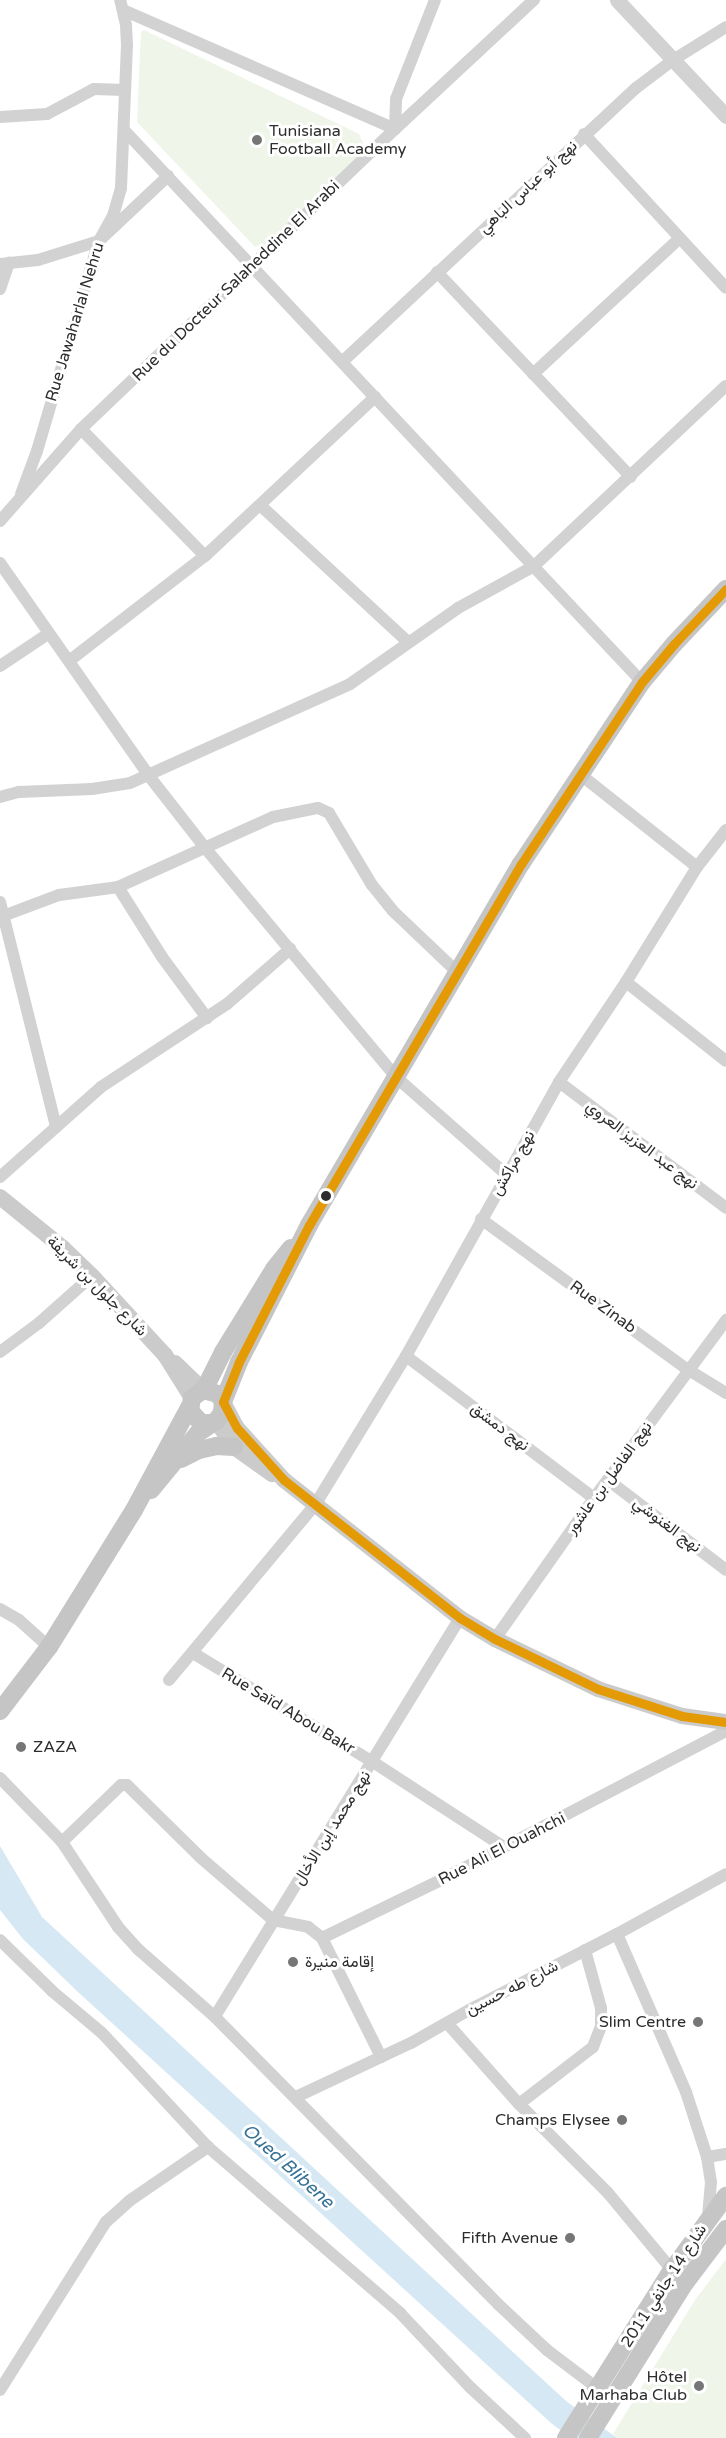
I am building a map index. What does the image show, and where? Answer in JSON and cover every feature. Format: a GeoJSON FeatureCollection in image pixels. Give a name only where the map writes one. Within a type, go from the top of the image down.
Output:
{"type":"FeatureCollection","features":[{"type":"Feature","properties":{"kind":"main road"},"geometry":{"type":"LineString","coordinates":[[134,1510],[198,1433],[222,1413],[223,1402],[239,1362],[309,1226],[521,864],[642,682],[726,589]]}},
{"type":"Feature","properties":{"kind":"main road","name":"شارع جلول بن شريفة"},"geometry":{"type":"LineString","coordinates":[[0,1197],[63,1248],[92,1276],[165,1355],[183,1370],[197,1396]]}},
{"type":"Feature","properties":{"kind":"main road"},"geometry":{"type":"LineString","coordinates":[[0,1711],[49,1647],[134,1510],[197,1396],[274,1269],[309,1226]]}},
{"type":"Feature","properties":{"kind":"main road"},"geometry":{"type":"LineString","coordinates":[[197,1396],[214,1391],[223,1402],[237,1428],[284,1480],[460,1618],[495,1639],[598,1689],[682,1716],[726,1722]]}},
{"type":"Feature","properties":{"kind":"main road"},"geometry":{"type":"LineString","coordinates":[[197,1396],[196,1420],[214,1422],[234,1447],[260,1468],[284,1480]]}},
{"type":"Feature","properties":{"kind":"main road"},"geometry":{"type":"LineString","coordinates":[[168,1471],[183,1458],[199,1450],[216,1446],[234,1447]]}},
{"type":"Feature","properties":{"kind":"main road","name":"شارع 14 جانفي 2011"},"geometry":{"type":"LineString","coordinates":[[593,2414],[597,2388],[672,2270],[726,2196]]}},
{"type":"Feature","properties":{"kind":"main road","name":"شارع 14 جانفي 2011"},"geometry":{"type":"LineString","coordinates":[[593,2414],[726,2229]]}},
{"type":"Feature","properties":{"kind":"main road"},"geometry":{"type":"LineString","coordinates":[[566,2438],[593,2414]]}},
{"type":"Feature","properties":{"kind":"main road"},"geometry":{"type":"LineString","coordinates":[[588,2438],[593,2414]]}},
{"type":"Feature","properties":{"kind":"street"},"geometry":{"type":"LineString","coordinates":[[121,5],[395,129],[396,99],[435,0]]}},
{"type":"Feature","properties":{"kind":"street","name":"Rue du Docteur Salaheddine El Arabi"},"geometry":{"type":"LineString","coordinates":[[0,521],[81,429],[395,129],[534,0]]}},
{"type":"Feature","properties":{"kind":"street"},"geometry":{"type":"LineString","coordinates":[[617,0],[726,116]]}},
{"type":"Feature","properties":{"kind":"street","name":"Rue Jawaharlal Nehru"},"geometry":{"type":"LineString","coordinates":[[18,501],[37,451],[99,241],[112,216],[122,188],[127,45],[121,5]]}},
{"type":"Feature","properties":{"kind":"street","name":"نهج أبو عباس الباهي"},"geometry":{"type":"LineString","coordinates":[[342,362],[636,88],[673,60],[726,27]]}},
{"type":"Feature","properties":{"kind":"street"},"geometry":{"type":"LineString","coordinates":[[0,117],[47,114],[94,89],[125,90]]}},
{"type":"Feature","properties":{"kind":"street"},"geometry":{"type":"LineString","coordinates":[[124,130],[642,682]]}},
{"type":"Feature","properties":{"kind":"street"},"geometry":{"type":"LineString","coordinates":[[584,135],[726,288]]}},
{"type":"Feature","properties":{"kind":"street"},"geometry":{"type":"LineString","coordinates":[[0,289],[4,263],[54,256],[99,241],[168,176]]}},
{"type":"Feature","properties":{"kind":"street"},"geometry":{"type":"LineString","coordinates":[[533,374],[680,238]]}},
{"type":"Feature","properties":{"kind":"street"},"geometry":{"type":"LineString","coordinates":[[437,272],[631,477]]}},
{"type":"Feature","properties":{"kind":"street"},"geometry":{"type":"LineString","coordinates":[[0,797],[19,792],[114,786],[149,776],[191,754],[350,684],[458,608],[534,566],[726,386]]}},
{"type":"Feature","properties":{"kind":"street"},"geometry":{"type":"LineString","coordinates":[[69,661],[205,556],[375,397]]}},
{"type":"Feature","properties":{"kind":"street"},"geometry":{"type":"LineString","coordinates":[[81,429],[205,556]]}},
{"type":"Feature","properties":{"kind":"street"},"geometry":{"type":"LineString","coordinates":[[260,505],[408,642]]}},
{"type":"Feature","properties":{"kind":"street"},"geometry":{"type":"LineString","coordinates":[[0,563],[149,776],[206,849],[397,1078],[506,1174]]}},
{"type":"Feature","properties":{"kind":"street"},"geometry":{"type":"LineString","coordinates":[[0,666],[48,634]]}},
{"type":"Feature","properties":{"kind":"street"},"geometry":{"type":"LineString","coordinates":[[581,775],[697,867]]}},
{"type":"Feature","properties":{"kind":"street"},"geometry":{"type":"LineString","coordinates":[[3,916],[59,895],[118,887],[273,817],[324,809],[329,813],[372,885],[393,910],[457,972]]}},
{"type":"Feature","properties":{"kind":"street","name":"نهج مراكش"},"geometry":{"type":"LineString","coordinates":[[169,1680],[315,1505],[406,1356],[559,1082],[626,982],[697,867],[726,830]]}},
{"type":"Feature","properties":{"kind":"street"},"geometry":{"type":"LineString","coordinates":[[118,887],[162,957],[207,1018]]}},
{"type":"Feature","properties":{"kind":"street"},"geometry":{"type":"LineString","coordinates":[[0,902],[56,1127]]}},
{"type":"Feature","properties":{"kind":"street"},"geometry":{"type":"LineString","coordinates":[[0,1177],[102,1087],[207,1018],[290,949]]}},
{"type":"Feature","properties":{"kind":"street"},"geometry":{"type":"LineString","coordinates":[[626,982],[726,1061]]}},
{"type":"Feature","properties":{"kind":"street","name":"نهج عبد العزيز العروي"},"geometry":{"type":"LineString","coordinates":[[559,1082],[726,1208]]}},
{"type":"Feature","properties":{"kind":"street","name":"Rue Zinab"},"geometry":{"type":"LineString","coordinates":[[481,1219],[687,1369],[726,1393]]}},
{"type":"Feature","properties":{"kind":"street"},"geometry":{"type":"LineString","coordinates":[[0,1352],[39,1323],[92,1276]]}},
{"type":"Feature","properties":{"kind":"street","name":"نهج الفاضل بن عاشور"},"geometry":{"type":"LineString","coordinates":[[495,1639],[687,1369],[726,1320]]}},
{"type":"Feature","properties":{"kind":"street","name":"نهج دمشق"},"geometry":{"type":"LineString","coordinates":[[406,1356],[594,1498]]}},
{"type":"Feature","properties":{"kind":"street","name":"نهج الغنوشي"},"geometry":{"type":"LineString","coordinates":[[608,1480],[726,1570]]}},
{"type":"Feature","properties":{"kind":"street"},"geometry":{"type":"LineString","coordinates":[[0,1609],[19,1620],[49,1647]]}},
{"type":"Feature","properties":{"kind":"street","name":"نهج محمد إبن الأخال"},"geometry":{"type":"LineString","coordinates":[[215,2017],[460,1618]]}},
{"type":"Feature","properties":{"kind":"street","name":"Rue Saïd Abou Bakr"},"geometry":{"type":"LineString","coordinates":[[193,1653],[373,1762],[504,1847]]}},
{"type":"Feature","properties":{"kind":"street","name":"Rue Ali El Ouahchi"},"geometry":{"type":"LineString","coordinates":[[322,1938],[624,1787],[726,1731]]}},
{"type":"Feature","properties":{"kind":"street"},"geometry":{"type":"LineString","coordinates":[[0,1778],[62,1842],[118,1927],[139,1950],[215,2017],[499,2305],[548,2350],[597,2388]]}},
{"type":"Feature","properties":{"kind":"street"},"geometry":{"type":"LineString","coordinates":[[62,1842],[122,1785],[127,1785],[201,1858],[273,1920],[308,1927],[322,1938],[381,2057]]}},
{"type":"Feature","properties":{"kind":"street","name":"شارع طه حسين"},"geometry":{"type":"LineString","coordinates":[[296,2097],[381,2057],[617,1934],[726,1874]]}},
{"type":"Feature","properties":{"kind":"street"},"geometry":{"type":"LineString","coordinates":[[617,1934],[687,2092],[707,2157],[711,2182],[708,2218]]}},
{"type":"Feature","properties":{"kind":"street"},"geometry":{"type":"LineString","coordinates":[[0,1940],[52,1991],[102,2033],[208,2147],[400,2313],[471,2388],[525,2438]]}},
{"type":"Feature","properties":{"kind":"street"},"geometry":{"type":"LineString","coordinates":[[519,2104],[593,2047],[601,2026],[601,2007],[585,1950]]}},
{"type":"Feature","properties":{"kind":"street"},"geometry":{"type":"LineString","coordinates":[[447,2022],[519,2104],[608,2193],[672,2270]]}},
{"type":"Feature","properties":{"kind":"street"},"geometry":{"type":"LineString","coordinates":[[0,2390],[106,2222],[129,2201],[208,2147]]}},
{"type":"Feature","properties":{"kind":"street"},"geometry":{"type":"LineString","coordinates":[[707,2157],[726,2154]]}},
{"type":"Feature","properties":{"kind":"shaded area","name":"Tunisiana Football Academy"},"geometry":{"type":"Polygon","coordinates":[[[144,30],[359,134],[363,143],[362,154],[265,245],[255,247],[137,122],[141,32],[144,30]]]}},
{"type":"Feature","properties":{"kind":"shaded area"},"geometry":{"type":"Polygon","coordinates":[[[726,2259],[726,2438],[617,2438],[613,2434],[695,2300],[726,2259]]]}},
{"type":"Feature","properties":{"kind":"water","name":"Oued Blibene"},"geometry":{"type":"Polygon","coordinates":[[[0,1846],[42,1917],[566,2401],[617,2438],[571,2438],[551,2423],[78,1992],[23,1939],[0,1910],[0,1846]]]}},
{"type":"Feature","properties":{"kind":"transit line"},"geometry":{"type":"LineString","coordinates":[[726,589],[642,682],[521,864],[309,1225],[239,1362],[223,1402],[237,1428],[284,1480],[460,1618],[495,1639],[598,1689],[682,1716],[726,1722]]}},
{"type":"Feature","properties":{"kind":"place","name":"Tunisiana Football Academy"},"geometry":{"type":"Point","coordinates":[257,140]}},
{"type":"Feature","properties":{"kind":"place","name":"ZAZA"},"geometry":{"type":"Point","coordinates":[21,1747]}},
{"type":"Feature","properties":{"kind":"place","name":"إقامة منيرة"},"geometry":{"type":"Point","coordinates":[293,1962]}},
{"type":"Feature","properties":{"kind":"place","name":"Slim Centre"},"geometry":{"type":"Point","coordinates":[698,2022]}},
{"type":"Feature","properties":{"kind":"place","name":"Champs Elysee"},"geometry":{"type":"Point","coordinates":[622,2120]}},
{"type":"Feature","properties":{"kind":"place","name":"Fifth Avenue"},"geometry":{"type":"Point","coordinates":[570,2238]}},
{"type":"Feature","properties":{"kind":"place","name":"Hôtel Marhaba Club"},"geometry":{"type":"Point","coordinates":[699,2386]}}]}
